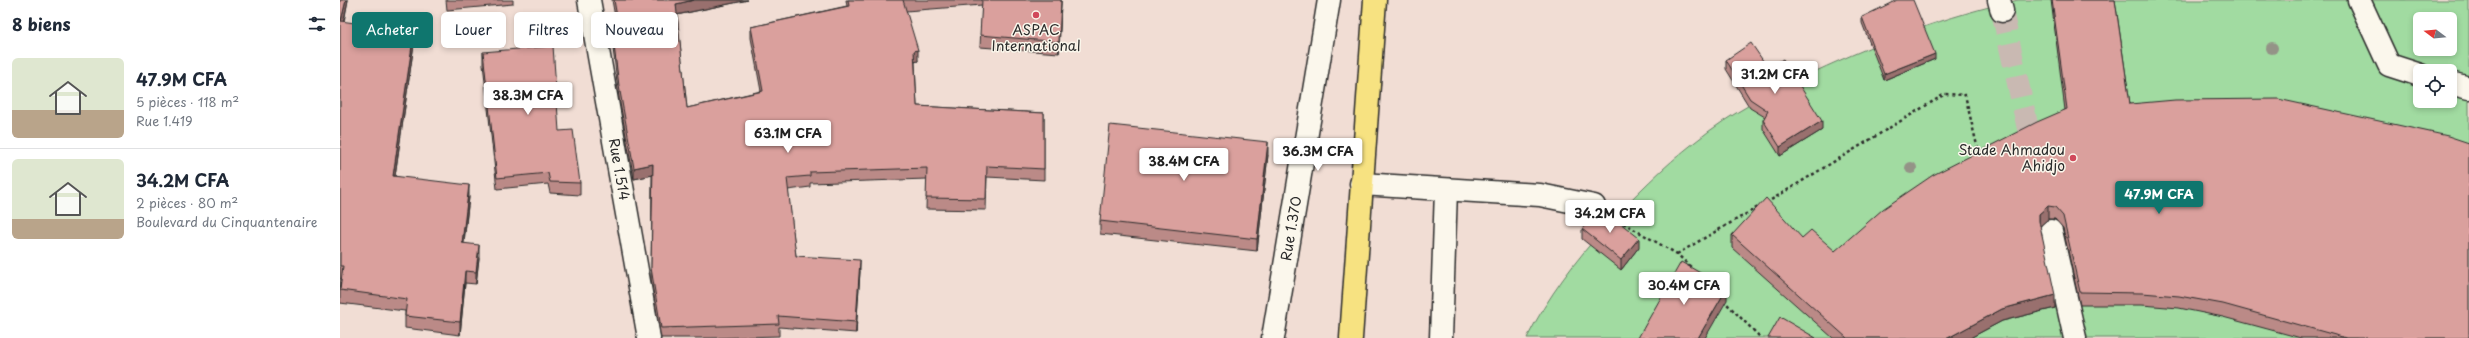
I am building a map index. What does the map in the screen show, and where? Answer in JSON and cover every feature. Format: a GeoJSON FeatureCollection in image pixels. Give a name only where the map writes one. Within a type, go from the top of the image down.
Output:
{"type":"FeatureCollection","features":[{"type":"Feature","properties":{"kind":"main road"},"geometry":{"type":"LineString","coordinates":[[1351,338],[1375,0]]}},
{"type":"Feature","properties":{"kind":"street","name":"Rue 1.514"},"geometry":{"type":"LineString","coordinates":[[589,0],[649,338]]}},
{"type":"Feature","properties":{"kind":"street","name":"Rue 1.370"},"geometry":{"type":"LineString","coordinates":[[1273,338],[1329,0]]}},
{"type":"Feature","properties":{"kind":"street"},"geometry":{"type":"LineString","coordinates":[[2355,1],[2389,65],[2413,72]]}},
{"type":"Feature","properties":{"kind":"street"},"geometry":{"type":"LineString","coordinates":[[2457,85],[2469,88]]}},
{"type":"Feature","properties":{"kind":"street"},"geometry":{"type":"LineString","coordinates":[[1361,184],[1540,195],[1594,206]]}},
{"type":"Feature","properties":{"kind":"street"},"geometry":{"type":"LineString","coordinates":[[1441,338],[1446,190]]}},
{"type":"Feature","properties":{"kind":"street"},"geometry":{"type":"LineString","coordinates":[[2051,231],[2075,338]]}},
{"type":"Feature","properties":{"kind":"path"},"geometry":{"type":"LineString","coordinates":[[1677,254],[1711,236],[1945,94],[1965,95],[1980,161]]}},
{"type":"Feature","properties":{"kind":"path"},"geometry":{"type":"LineString","coordinates":[[1594,206],[1677,254],[1694,271]]}},
{"type":"Feature","properties":{"kind":"path"},"geometry":{"type":"LineString","coordinates":[[1722,299],[1761,338]]}},
{"type":"Feature","properties":{"kind":"green space","name":"Stade Ahmadou Ahidjo"},"geometry":{"type":"Polygon","coordinates":[[[2018,0],[2469,0],[2469,338],[1527,338],[1553,293],[1584,252],[1607,225],[1660,172],[1709,131],[1723,121],[1768,95],[1839,61],[1914,30],[1965,14],[2018,0]]]}},
{"type":"Feature","properties":{"kind":"building"},"geometry":{"type":"Polygon","coordinates":[[[340,0],[346,0],[341,21],[352,23],[352,48],[412,48],[393,176],[469,185],[462,243],[479,245],[476,272],[465,271],[460,322],[405,316],[407,299],[340,290],[343,266],[340,266],[340,0]]]}},
{"type":"Feature","properties":{"kind":"building"},"geometry":{"type":"Polygon","coordinates":[[[614,0],[694,0],[676,4],[677,12],[616,12],[614,0]]]}},
{"type":"Feature","properties":{"kind":"building"},"geometry":{"type":"Polygon","coordinates":[[[848,0],[903,0],[918,50],[914,51],[917,106],[1044,113],[1044,169],[987,166],[986,199],[926,198],[927,168],[810,172],[810,176],[787,178],[796,256],[860,260],[856,322],[778,316],[779,324],[661,328],[651,268],[653,164],[634,168],[619,86],[614,48],[678,48],[678,23],[687,108],[763,91],[751,27],[849,6],[848,0]]]}},
{"type":"Feature","properties":{"kind":"building"},"geometry":{"type":"Polygon","coordinates":[[[982,0],[1061,0],[1059,42],[980,35],[982,0]]]}},
{"type":"Feature","properties":{"kind":"building"},"geometry":{"type":"Polygon","coordinates":[[[1897,0],[1913,0],[1935,54],[1884,74],[1862,17],[1897,0]]]}},
{"type":"Feature","properties":{"kind":"building"},"geometry":{"type":"Polygon","coordinates":[[[2052,0],[2115,0],[2130,104],[2175,100],[2278,99],[2448,136],[2469,143],[2469,338],[2346,338],[2223,304],[2179,296],[2142,293],[2080,292],[2063,216],[2055,207],[2048,206],[2039,214],[2039,221],[2055,295],[2002,309],[1948,338],[1847,338],[1732,235],[1766,198],[1802,238],[1811,230],[1835,251],[1883,209],[1933,175],[2037,122],[2067,109],[2052,0]]]}},
{"type":"Feature","properties":{"kind":"building"},"geometry":{"type":"Polygon","coordinates":[[[1751,43],[1768,68],[1783,59],[1822,121],[1780,147],[1763,120],[1768,111],[1750,99],[1726,60],[1751,43]]]}},
{"type":"Feature","properties":{"kind":"building"},"geometry":{"type":"Polygon","coordinates":[[[530,48],[553,48],[559,131],[573,130],[580,183],[550,182],[548,173],[497,178],[483,52],[530,48]]]}},
{"type":"Feature","properties":{"kind":"building"},"geometry":{"type":"Polygon","coordinates":[[[1110,125],[1268,142],[1257,239],[1100,221],[1110,125]]]}},
{"type":"Feature","properties":{"kind":"building"},"geometry":{"type":"Polygon","coordinates":[[[1600,207],[1639,238],[1621,260],[1582,229],[1600,207]]]}},
{"type":"Feature","properties":{"kind":"building"},"geometry":{"type":"Polygon","coordinates":[[[1681,262],[1727,288],[1698,338],[1638,338],[1681,262]]]}},
{"type":"Feature","properties":{"kind":"building"},"geometry":{"type":"Polygon","coordinates":[[[1780,317],[1816,338],[1768,338],[1780,317]]]}},
{"type":"Feature","properties":{"kind":"tunnel"},"geometry":{"type":"LineString","coordinates":[[2002,11],[2034,156]]}},
{"type":"Feature","properties":{"kind":"place","name":"ASPAC International"},"geometry":{"type":"Point","coordinates":[1036,15]}},
{"type":"Feature","properties":{"kind":"place","name":"Stade Ahmadou Ahidjo"},"geometry":{"type":"Point","coordinates":[2073,158]}}]}
